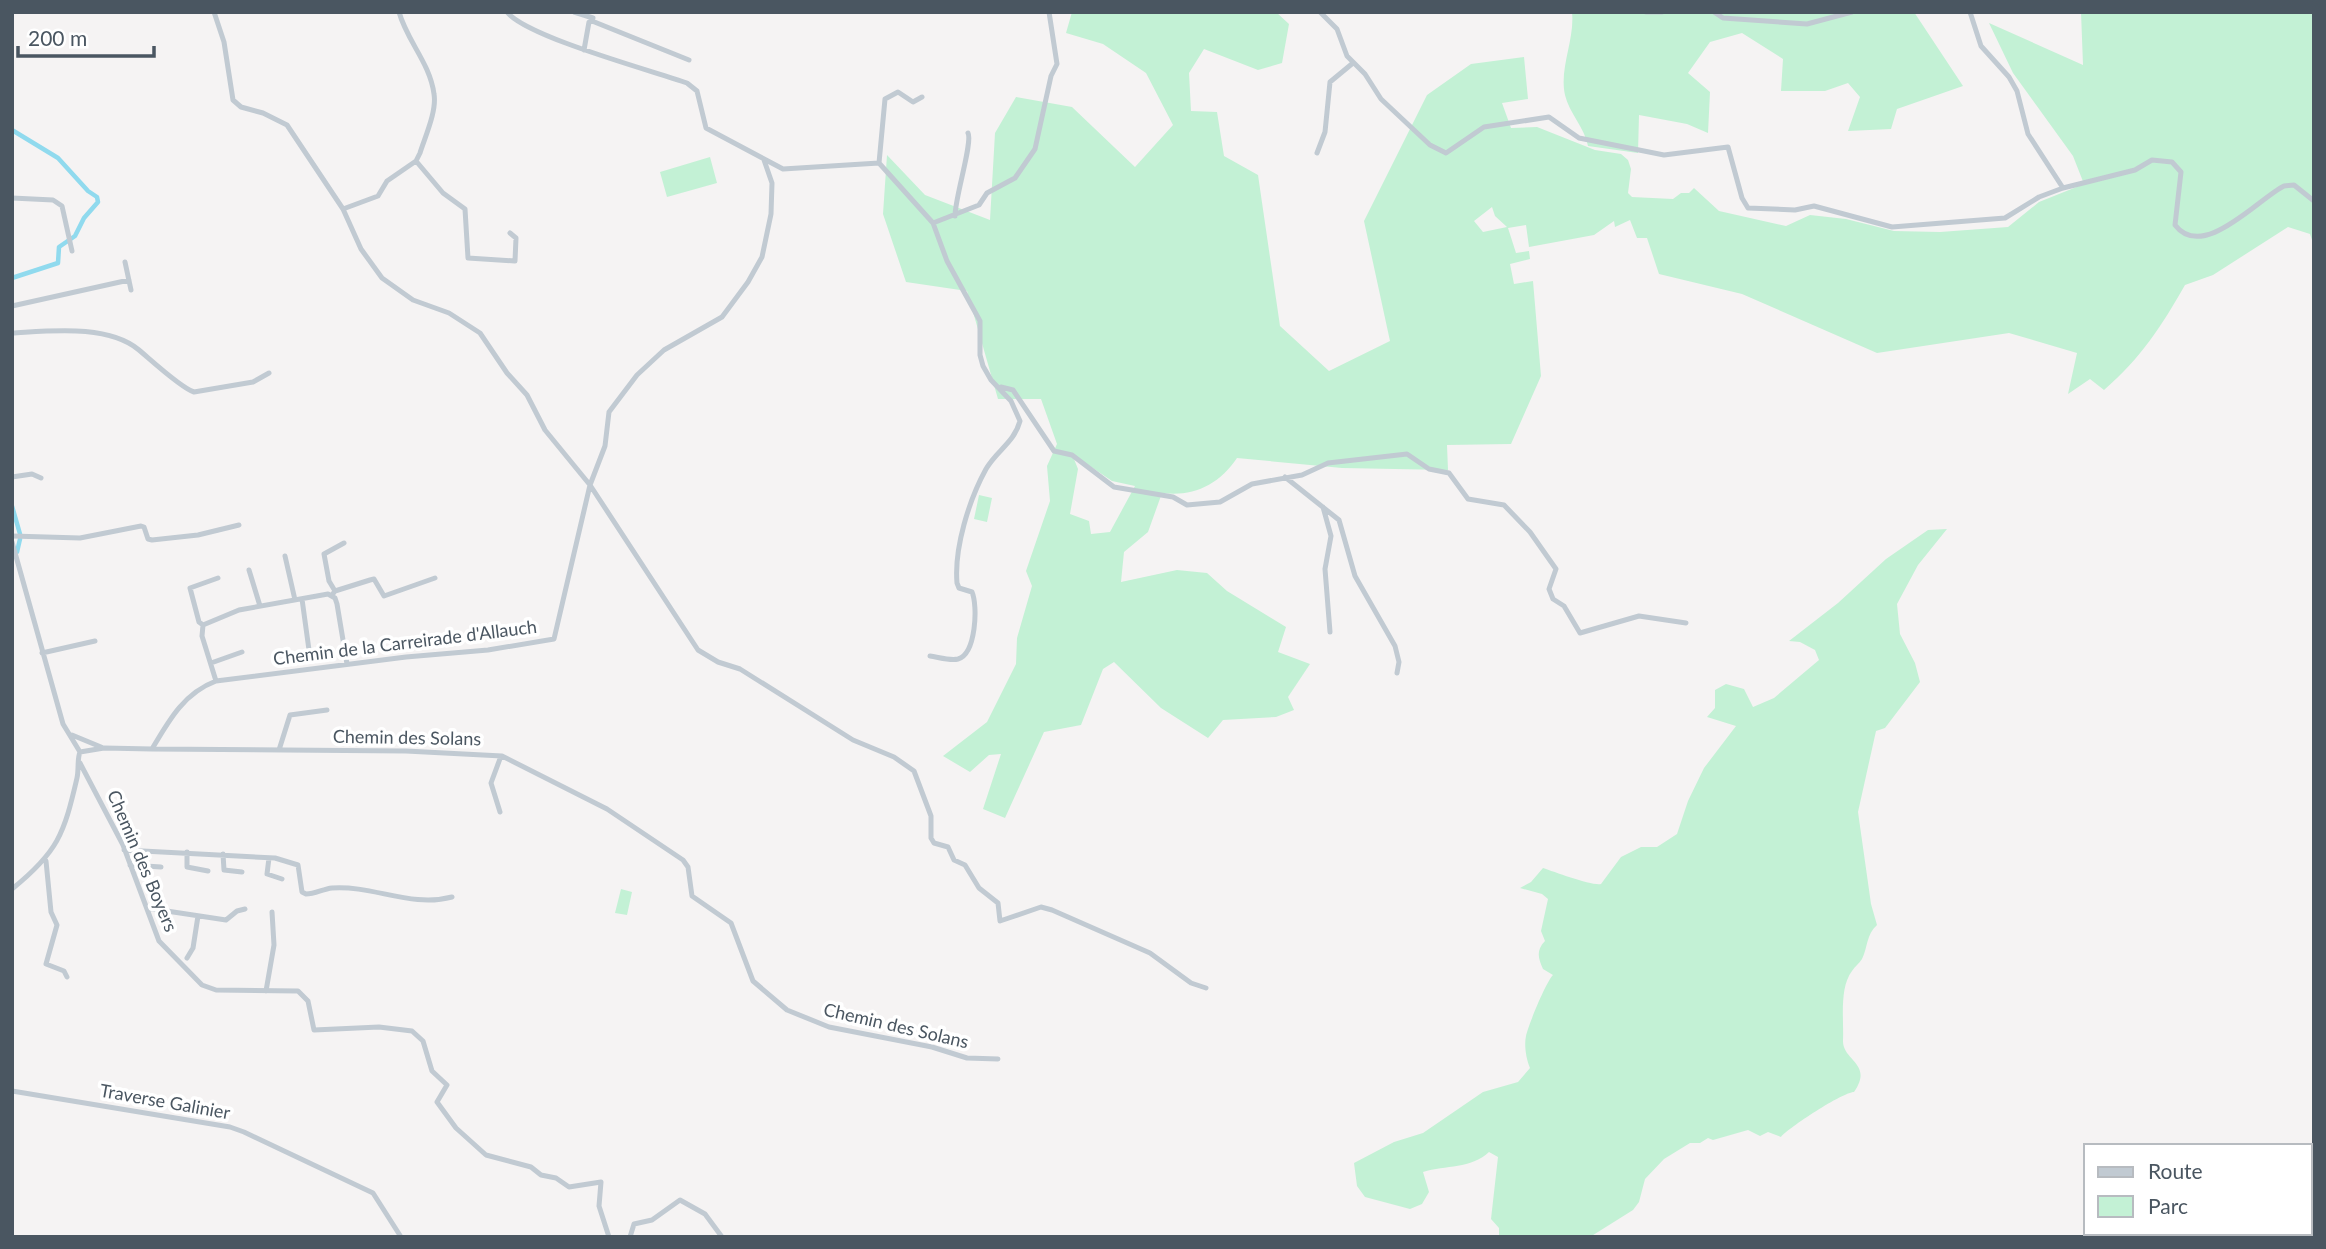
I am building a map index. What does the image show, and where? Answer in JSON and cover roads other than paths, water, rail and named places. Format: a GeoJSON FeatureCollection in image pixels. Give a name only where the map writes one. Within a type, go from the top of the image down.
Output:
{"type":"FeatureCollection","features":[{"type":"Feature","properties":{"kind":"street"},"geometry":{"type":"LineString","coordinates":[[214,12],[225,42],[233,100],[241,107],[263,113],[287,125],[343,209],[366,258],[382,278],[413,300],[449,313],[480,333],[507,373],[527,395],[545,430],[590,485],[698,650],[718,662],[740,669],[853,740],[894,757],[914,771],[931,816],[931,838],[934,843],[948,848],[954,860],[965,865],[979,888],[998,903],[1000,922],[1041,907],[1052,910],[1150,953],[1191,983],[1206,988]]}},
{"type":"Feature","properties":{"kind":"street"},"geometry":{"type":"LineString","coordinates":[[343,209],[378,196],[387,181],[416,161],[435,94],[425,65],[408,37],[399,12]]}},
{"type":"Feature","properties":{"kind":"street"},"geometry":{"type":"LineString","coordinates":[[507,12],[525,26],[694,88],[700,99],[706,128],[764,160],[792,170],[880,163]]}},
{"type":"Feature","properties":{"kind":"street"},"geometry":{"type":"LineString","coordinates":[[574,12],[690,60]]}},
{"type":"Feature","properties":{"kind":"street"},"geometry":{"type":"LineString","coordinates":[[933,223],[979,205],[987,193],[1010,182],[1035,149],[1051,76],[1057,64],[1049,12]]}},
{"type":"Feature","properties":{"kind":"street"},"geometry":{"type":"LineString","coordinates":[[1320,12],[1336,29],[1353,63],[1365,74],[1390,108],[1441,152],[1454,150],[1484,127],[1544,117],[1555,120],[1563,130],[1579,138],[1664,155],[1728,147],[1745,206],[1752,209],[1795,210],[1814,206],[1900,227],[2006,218],[2039,197],[2063,188],[2135,170],[2152,160],[2172,162],[2182,176],[2175,225],[2188,234],[2199,235],[2233,224],[2266,196],[2284,186],[2294,185],[2314,201]]}},
{"type":"Feature","properties":{"kind":"street"},"geometry":{"type":"LineString","coordinates":[[1646,12],[1662,12]]}},
{"type":"Feature","properties":{"kind":"street"},"geometry":{"type":"LineString","coordinates":[[1714,12],[1723,18],[1807,24],[1852,12]]}},
{"type":"Feature","properties":{"kind":"street"},"geometry":{"type":"LineString","coordinates":[[1970,12],[1981,46],[2009,77],[2017,91],[2028,134],[2063,188]]}},
{"type":"Feature","properties":{"kind":"street"},"geometry":{"type":"LineString","coordinates":[[584,48],[588,36],[593,33],[593,19]]}},
{"type":"Feature","properties":{"kind":"street"},"geometry":{"type":"LineString","coordinates":[[1317,153],[1325,132],[1330,82],[1353,63]]}},
{"type":"Feature","properties":{"kind":"street"},"geometry":{"type":"LineString","coordinates":[[922,97],[913,102],[898,92],[885,99],[880,163],[933,223],[947,261],[980,321],[980,355],[991,380],[1011,401],[1020,421],[1010,443],[987,468],[956,551],[959,588],[972,592],[975,598],[977,620],[971,639],[962,657],[955,660],[930,656]]}},
{"type":"Feature","properties":{"kind":"street"},"geometry":{"type":"LineString","coordinates":[[955,215],[960,172],[971,143],[968,133]]}},
{"type":"Feature","properties":{"kind":"street","name":"Chemin de la Carreirade d'Allauch"},"geometry":{"type":"LineString","coordinates":[[152,749],[185,700],[198,687],[216,681],[488,650],[554,639],[590,485],[605,446],[608,412],[637,374],[664,350],[722,317],[762,257],[771,214],[772,183],[764,160]]}},
{"type":"Feature","properties":{"kind":"street"},"geometry":{"type":"LineString","coordinates":[[416,161],[443,194],[465,209],[468,258],[515,261],[516,238],[510,233]]}},
{"type":"Feature","properties":{"kind":"street"},"geometry":{"type":"LineString","coordinates":[[12,198],[53,200],[59,204],[64,210],[72,251]]}},
{"type":"Feature","properties":{"kind":"street"},"geometry":{"type":"LineString","coordinates":[[125,262],[131,290]]}},
{"type":"Feature","properties":{"kind":"street"},"geometry":{"type":"LineString","coordinates":[[12,306],[129,280]]}},
{"type":"Feature","properties":{"kind":"street"},"geometry":{"type":"LineString","coordinates":[[12,332],[83,333],[115,337],[134,346],[156,367],[194,392],[253,382],[269,373]]}},
{"type":"Feature","properties":{"kind":"street"},"geometry":{"type":"LineString","coordinates":[[998,386],[1013,390],[1054,451],[1072,455],[1101,480],[1126,491],[1166,496],[1187,505],[1220,502],[1252,484],[1302,475],[1328,463],[1407,454],[1429,469],[1449,473],[1468,499],[1504,505],[1530,532],[1556,569],[1549,589],[1553,599],[1564,606],[1580,633],[1644,616],[1686,624]]}},
{"type":"Feature","properties":{"kind":"street"},"geometry":{"type":"LineString","coordinates":[[12,477],[32,474],[41,478]]}},
{"type":"Feature","properties":{"kind":"street"},"geometry":{"type":"LineString","coordinates":[[1284,478],[1339,520],[1355,576],[1395,646],[1399,662],[1397,673]]}},
{"type":"Feature","properties":{"kind":"street"},"geometry":{"type":"LineString","coordinates":[[1323,507],[1331,536],[1325,569],[1330,632]]}},
{"type":"Feature","properties":{"kind":"street"},"geometry":{"type":"LineString","coordinates":[[12,536],[80,538],[141,526],[144,527],[148,539],[152,540],[198,535],[239,525]]}},
{"type":"Feature","properties":{"kind":"street"},"geometry":{"type":"LineString","coordinates":[[12,542],[42,653],[69,733],[80,749]]}},
{"type":"Feature","properties":{"kind":"street"},"geometry":{"type":"LineString","coordinates":[[344,543],[324,554],[329,582],[337,604],[347,664]]}},
{"type":"Feature","properties":{"kind":"street"},"geometry":{"type":"LineString","coordinates":[[285,556],[299,599],[309,650]]}},
{"type":"Feature","properties":{"kind":"street"},"geometry":{"type":"LineString","coordinates":[[248,570],[260,606]]}},
{"type":"Feature","properties":{"kind":"street"},"geometry":{"type":"LineString","coordinates":[[203,625],[199,622],[190,588],[218,578]]}},
{"type":"Feature","properties":{"kind":"street"},"geometry":{"type":"LineString","coordinates":[[203,625],[239,610],[333,593],[374,579],[384,596],[435,578]]}},
{"type":"Feature","properties":{"kind":"street"},"geometry":{"type":"LineString","coordinates":[[203,625],[202,636],[216,681]]}},
{"type":"Feature","properties":{"kind":"street"},"geometry":{"type":"LineString","coordinates":[[42,653],[95,641]]}},
{"type":"Feature","properties":{"kind":"street"},"geometry":{"type":"LineString","coordinates":[[211,663],[242,652]]}},
{"type":"Feature","properties":{"kind":"street"},"geometry":{"type":"LineString","coordinates":[[279,750],[290,715],[327,710]]}},
{"type":"Feature","properties":{"kind":"street"},"geometry":{"type":"LineString","coordinates":[[69,733],[104,748]]}},
{"type":"Feature","properties":{"kind":"street"},"geometry":{"type":"LineString","coordinates":[[12,889],[46,861],[65,830],[83,741]]}},
{"type":"Feature","properties":{"kind":"street"},"geometry":{"type":"LineString","coordinates":[[80,749],[83,741]]}},
{"type":"Feature","properties":{"kind":"street"},"geometry":{"type":"LineString","coordinates":[[80,749],[152,749]]}},
{"type":"Feature","properties":{"kind":"street","name":"Chemin des Solans"},"geometry":{"type":"LineString","coordinates":[[152,749],[501,755],[607,808],[683,860],[688,867],[692,896],[731,923],[753,981],[787,1010],[829,1027],[932,1047],[967,1058],[998,1059]]}},
{"type":"Feature","properties":{"kind":"street"},"geometry":{"type":"LineString","coordinates":[[500,812],[491,783],[501,755]]}},
{"type":"Feature","properties":{"kind":"street","name":"Chemin des Boyers"},"geometry":{"type":"LineString","coordinates":[[80,763],[124,849],[159,942],[202,985],[216,990],[304,994],[314,1030],[355,1027],[401,1028],[412,1031],[423,1041],[432,1071],[447,1085],[437,1099],[439,1106],[456,1128],[486,1156],[531,1167],[541,1175],[556,1178],[572,1188],[601,1182],[599,1206],[609,1237]]}},
{"type":"Feature","properties":{"kind":"street"},"geometry":{"type":"LineString","coordinates":[[124,849],[269,858],[298,865],[302,892],[306,894],[330,888],[434,902],[452,897]]}},
{"type":"Feature","properties":{"kind":"street"},"geometry":{"type":"LineString","coordinates":[[187,852],[187,867],[208,871]]}},
{"type":"Feature","properties":{"kind":"street"},"geometry":{"type":"LineString","coordinates":[[223,854],[224,870],[242,872]]}},
{"type":"Feature","properties":{"kind":"street"},"geometry":{"type":"LineString","coordinates":[[269,858],[267,874],[282,879]]}},
{"type":"Feature","properties":{"kind":"street"},"geometry":{"type":"LineString","coordinates":[[46,861],[51,912],[57,925],[46,961],[64,971],[67,977]]}},
{"type":"Feature","properties":{"kind":"street"},"geometry":{"type":"LineString","coordinates":[[130,865],[161,867]]}},
{"type":"Feature","properties":{"kind":"street"},"geometry":{"type":"LineString","coordinates":[[147,908],[230,920],[237,911],[245,909]]}},
{"type":"Feature","properties":{"kind":"street"},"geometry":{"type":"LineString","coordinates":[[266,991],[274,945],[272,912]]}},
{"type":"Feature","properties":{"kind":"street"},"geometry":{"type":"LineString","coordinates":[[187,958],[193,948],[198,916]]}},
{"type":"Feature","properties":{"kind":"street","name":"Traverse Galinier"},"geometry":{"type":"LineString","coordinates":[[12,1091],[230,1127],[373,1193],[401,1237]]}},
{"type":"Feature","properties":{"kind":"street"},"geometry":{"type":"LineString","coordinates":[[629,1237],[634,1224],[652,1220],[680,1200],[705,1214],[722,1237]]}},
{"type":"Feature","properties":{"kind":"waterway"},"geometry":{"type":"LineString","coordinates":[[12,130],[58,158],[88,191],[97,197],[98,202],[84,218],[75,236],[59,247],[58,263],[12,278]]}},
{"type":"Feature","properties":{"kind":"waterway"},"geometry":{"type":"LineString","coordinates":[[12,506],[20,534]]}},
{"type":"Feature","properties":{"kind":"waterway"},"geometry":{"type":"LineString","coordinates":[[17,552],[20,539]]}}]}
